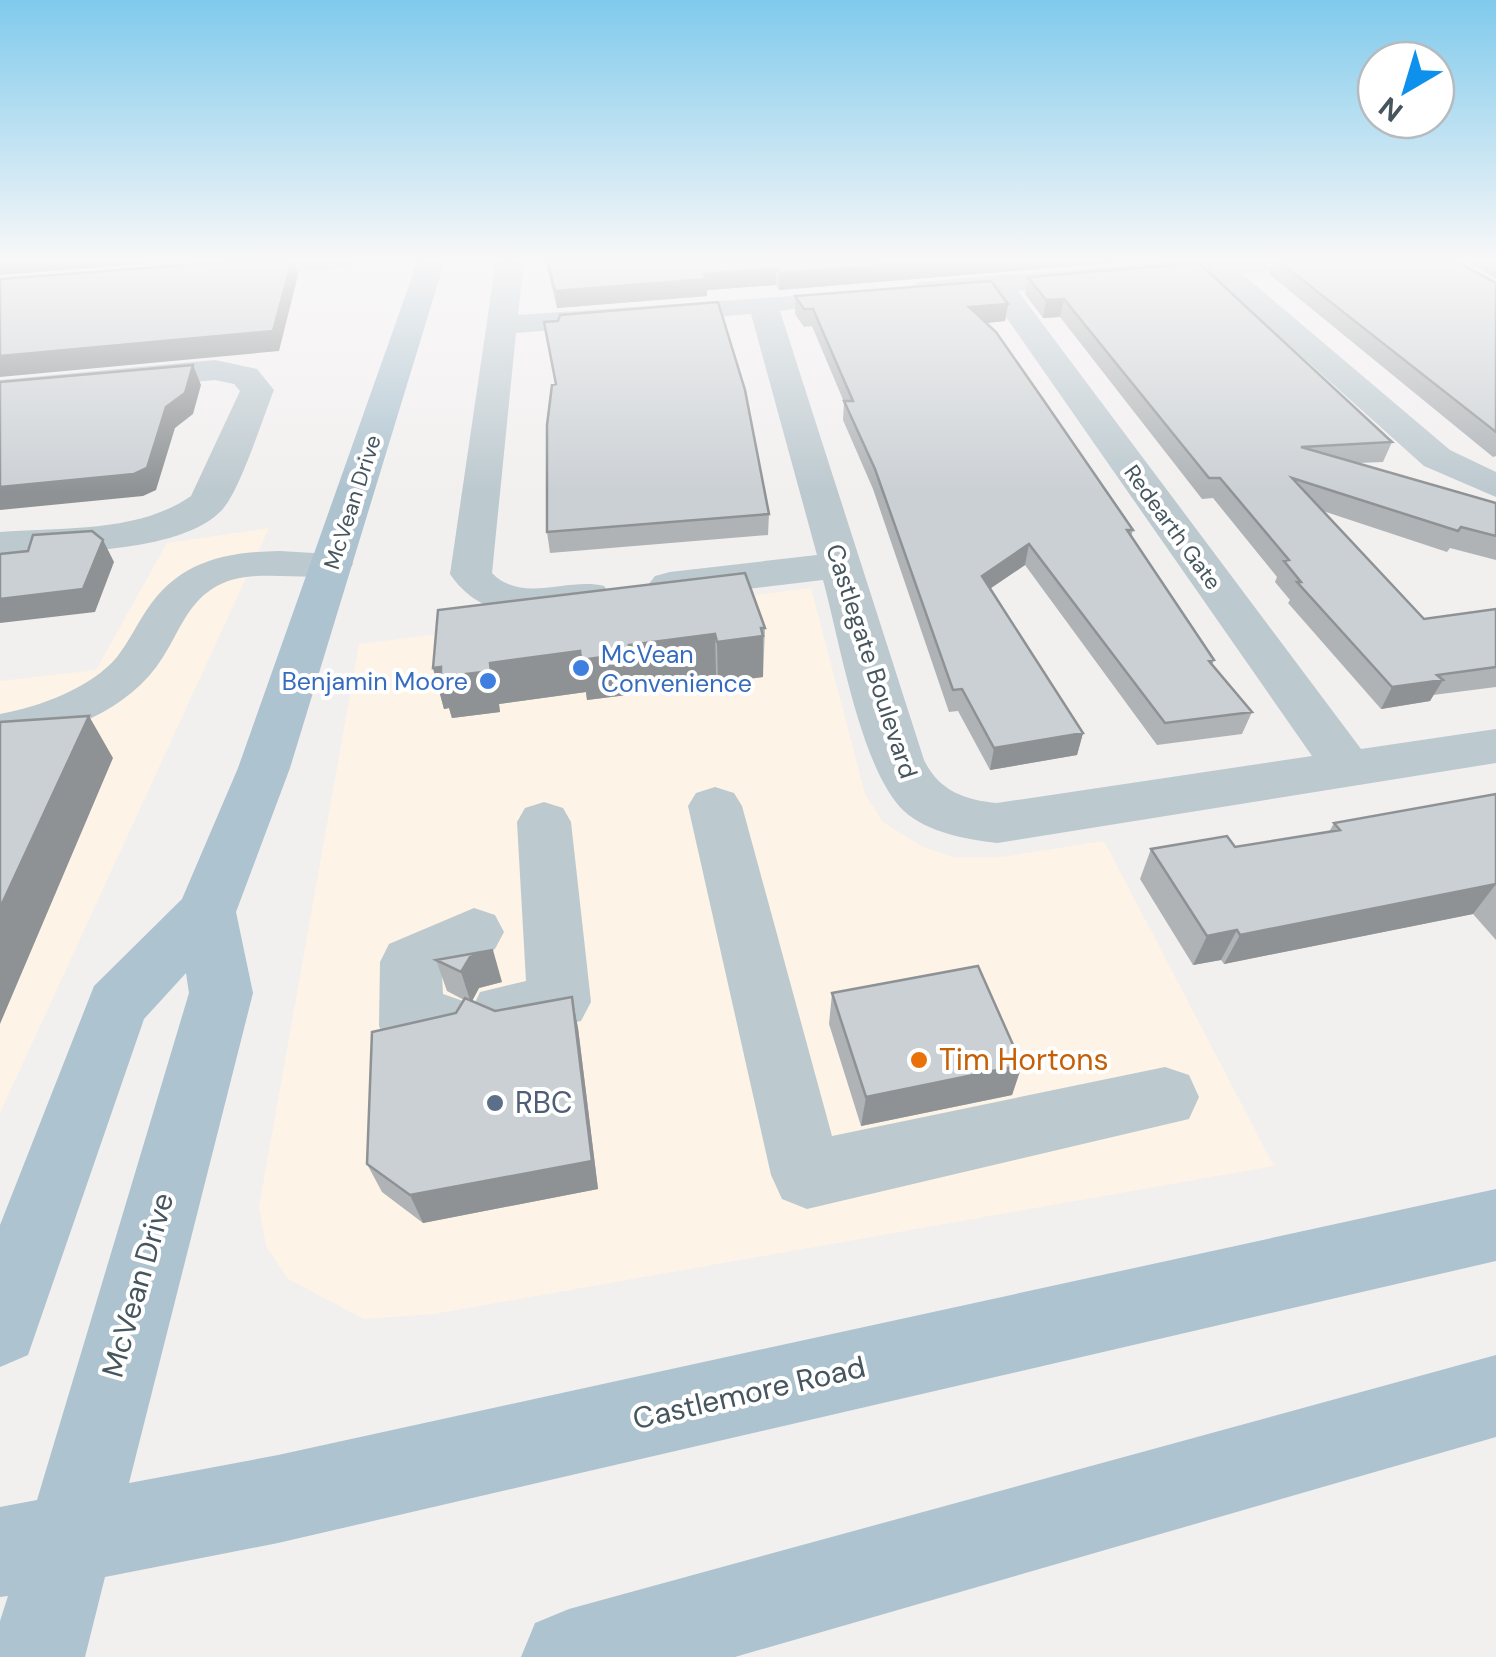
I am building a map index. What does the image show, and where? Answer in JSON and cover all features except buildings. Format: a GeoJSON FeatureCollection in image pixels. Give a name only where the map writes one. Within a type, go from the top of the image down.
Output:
{"type":"FeatureCollection","features":[{"type":"Feature","properties":{"kind":"main road","name":"McVean Drive"},"geometry":{"type":"LineString","coordinates":[[0,1327],[117,1005],[206,912],[264,768],[407,337]]}},
{"type":"Feature","properties":{"kind":"main road","name":"McVean Drive"},"geometry":{"type":"LineString","coordinates":[[37,1657],[34,1546],[221,993],[206,912]]}},
{"type":"Feature","properties":{"kind":"main road","name":"Castlemore Road"},"geometry":{"type":"LineString","coordinates":[[34,1546],[278,1499],[1496,1225]]}},
{"type":"Feature","properties":{"kind":"main road"},"geometry":{"type":"LineString","coordinates":[[569,1657],[1496,1396]]}},
{"type":"Feature","properties":{"kind":"street"},"geometry":{"type":"LineString","coordinates":[[499,337],[470,567],[479,587],[497,596],[534,601],[841,565]]}},
{"type":"Feature","properties":{"kind":"street","name":"Castlegate Boulevard"},"geometry":{"type":"LineString","coordinates":[[774,337],[903,772],[925,802],[945,814],[997,822],[1496,746]]}},
{"type":"Feature","properties":{"kind":"street","name":"Redearth Gate"},"geometry":{"type":"LineString","coordinates":[[1036,337],[1348,769]]}},
{"type":"Feature","properties":{"kind":"street"},"geometry":{"type":"LineString","coordinates":[[1299,337],[1437,458],[1458,472],[1496,486]]}},
{"type":"Feature","properties":{"kind":"street"},"geometry":{"type":"LineString","coordinates":[[0,390],[215,370],[245,376],[257,390],[208,502],[197,513],[148,529],[0,544]]}},
{"type":"Feature","properties":{"kind":"street"},"geometry":{"type":"LineString","coordinates":[[0,730],[30,726],[60,714],[129,673],[180,595],[196,580],[229,568],[332,564]]}},
{"type":"Feature","properties":{"kind":"street"},"geometry":{"type":"LineString","coordinates":[[715,806],[807,1175],[1165,1097]]}},
{"type":"Feature","properties":{"kind":"street"},"geometry":{"type":"LineString","coordinates":[[503,1011],[560,1002],[544,822]]}},
{"type":"Feature","properties":{"kind":"street"},"geometry":{"type":"LineString","coordinates":[[443,1021],[410,1026],[410,962],[474,932]]}},
{"type":"Feature","properties":{"kind":"shaded area"},"geometry":{"type":"Polygon","coordinates":[[[269,528],[0,1113],[0,681],[96,670],[167,543],[269,528]]]}},
{"type":"Feature","properties":{"kind":"shaded area"},"geometry":{"type":"Polygon","coordinates":[[[811,588],[865,794],[883,822],[923,847],[954,857],[1002,857],[1104,841],[1274,1166],[434,1314],[364,1319],[288,1279],[266,1246],[259,1207],[359,644],[811,588]]]}},
{"type":"Feature","properties":{"kind":"place","name":"McVean Convenience"},"geometry":{"type":"Point","coordinates":[581,668]}},
{"type":"Feature","properties":{"kind":"place","name":"Benjamin Moore"},"geometry":{"type":"Point","coordinates":[488,681]}},
{"type":"Feature","properties":{"kind":"place","name":"Tim Hortons"},"geometry":{"type":"Point","coordinates":[919,1060]}},
{"type":"Feature","properties":{"kind":"place","name":"RBC"},"geometry":{"type":"Point","coordinates":[495,1103]}}]}
